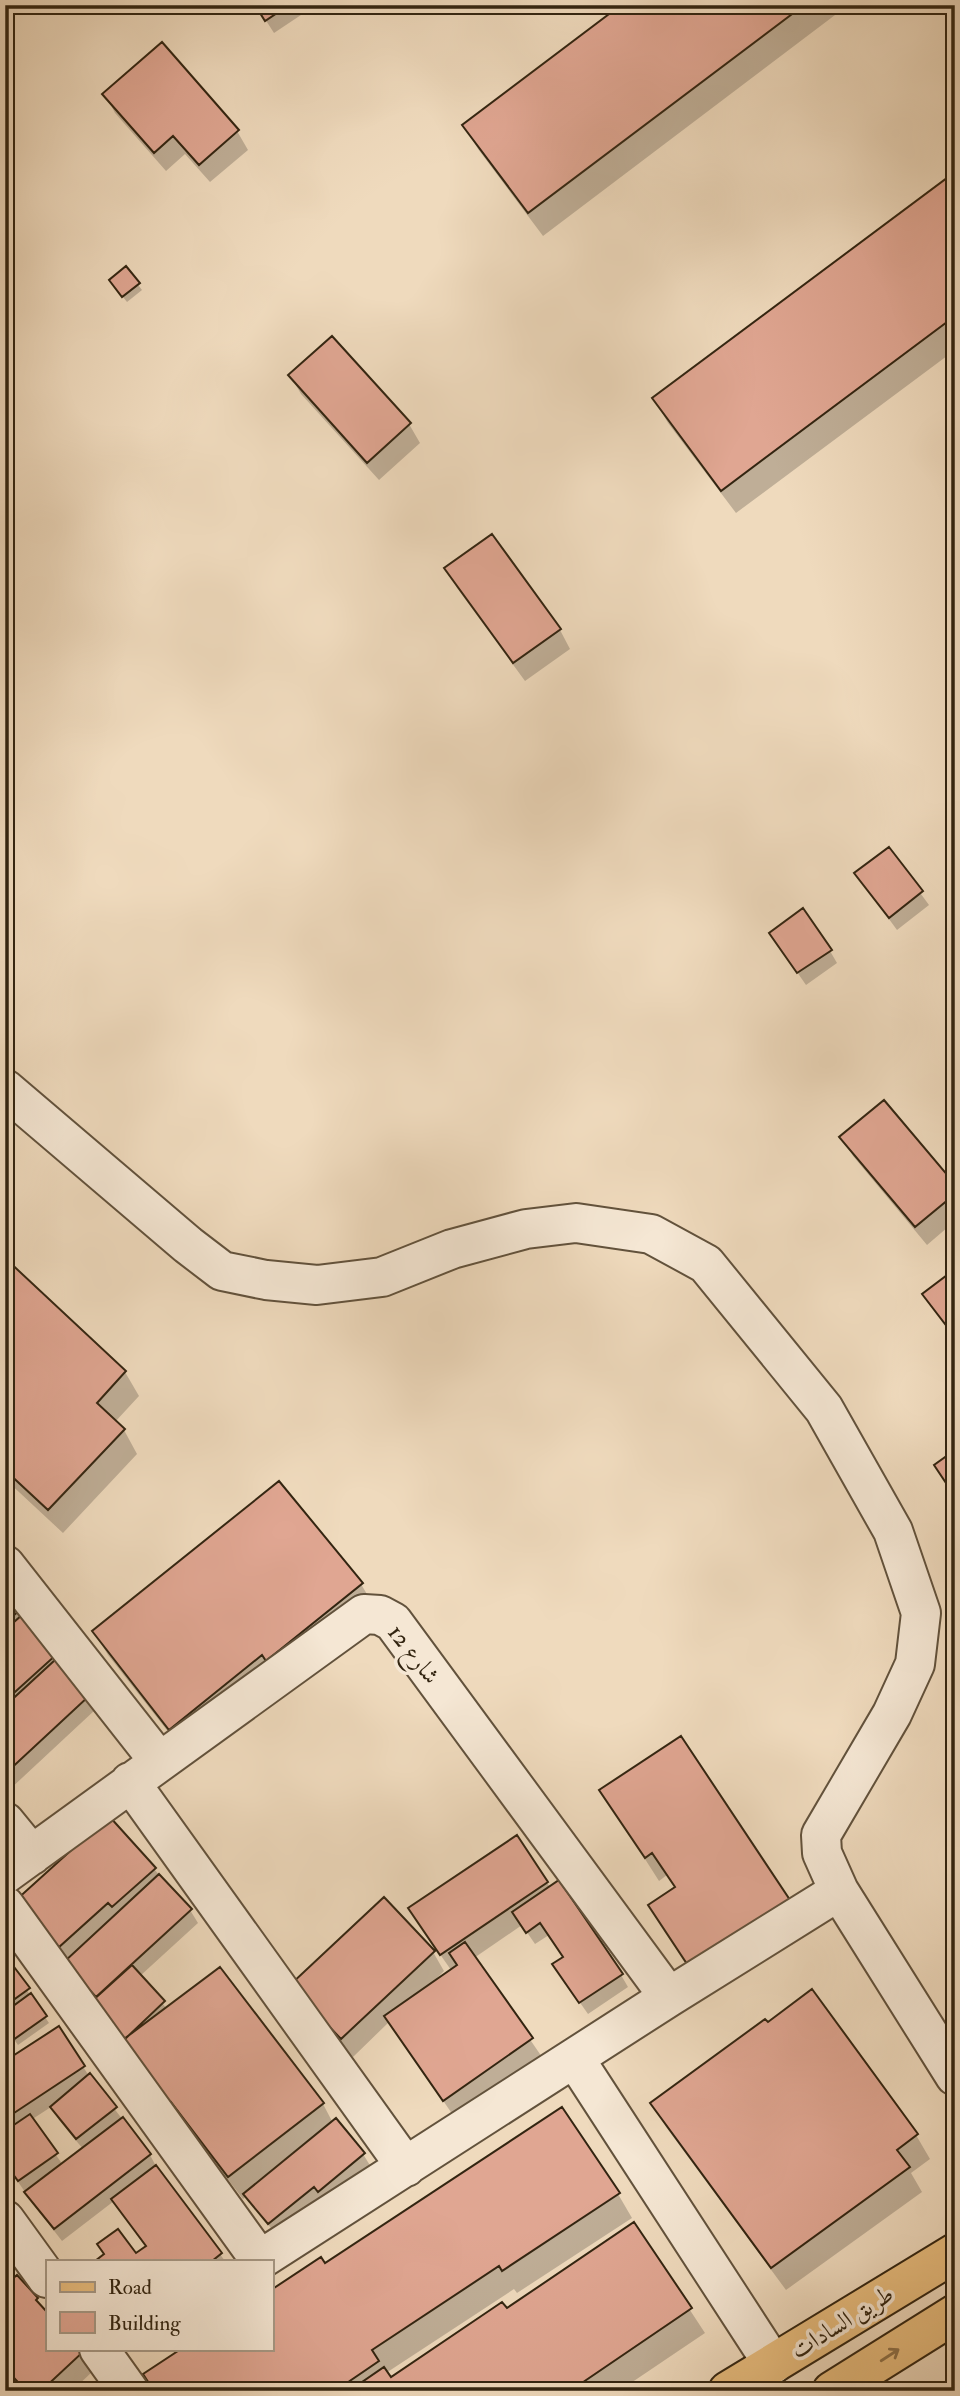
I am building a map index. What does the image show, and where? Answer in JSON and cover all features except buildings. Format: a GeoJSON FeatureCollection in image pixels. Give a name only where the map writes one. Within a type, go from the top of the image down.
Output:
{"type":"FeatureCollection","features":[{"type":"Feature","properties":{"kind":"main road","name":"طريق السادات"},"geometry":{"type":"LineString","coordinates":[[728,2391],[955,2252]]}},
{"type":"Feature","properties":{"kind":"main road"},"geometry":{"type":"LineString","coordinates":[[832,2391],[955,2314]]}},
{"type":"Feature","properties":{"kind":"street"},"geometry":{"type":"LineString","coordinates":[[5,1089],[188,1245],[222,1270],[266,1280],[317,1285],[383,1276],[452,1249],[526,1229],[576,1223],[651,1234],[706,1264],[824,1409],[893,1531],[921,1613],[915,1664],[892,1714],[821,1835],[822,1853],[839,1891],[955,2076]]}},
{"type":"Feature","properties":{"kind":"street"},"geometry":{"type":"LineString","coordinates":[[5,1565],[406,2167]]}},
{"type":"Feature","properties":{"kind":"street","name":"شارع 12"},"geometry":{"type":"LineString","coordinates":[[18,1864],[364,1614],[380,1615],[393,1622],[669,1997]]}},
{"type":"Feature","properties":{"kind":"street"},"geometry":{"type":"LineString","coordinates":[[5,1822],[18,1864]]}},
{"type":"Feature","properties":{"kind":"street"},"geometry":{"type":"LineString","coordinates":[[261,2260],[839,1891]]}},
{"type":"Feature","properties":{"kind":"street"},"geometry":{"type":"LineString","coordinates":[[5,1906],[258,2260]]}},
{"type":"Feature","properties":{"kind":"street"},"geometry":{"type":"LineString","coordinates":[[575,2059],[774,2364]]}},
{"type":"Feature","properties":{"kind":"street"},"geometry":{"type":"LineString","coordinates":[[5,2220],[46,2277]]}}]}
